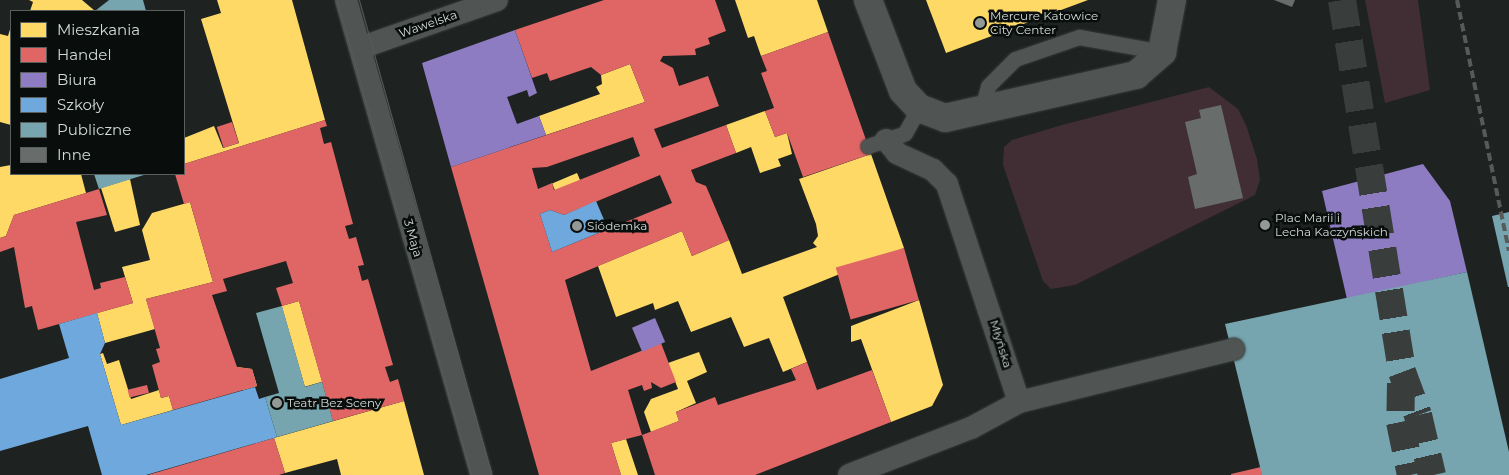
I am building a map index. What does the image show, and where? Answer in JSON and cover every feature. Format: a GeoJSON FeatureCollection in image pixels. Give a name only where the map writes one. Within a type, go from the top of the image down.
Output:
{"type":"FeatureCollection","features":[{"type":"Feature","properties":{"kind":"street","name":"3 Maja"},"geometry":{"type":"LineString","coordinates":[[346,0],[481,475]]}},
{"type":"Feature","properties":{"kind":"street","name":"Wawelska"},"geometry":{"type":"LineString","coordinates":[[360,48],[497,0]]}},
{"type":"Feature","properties":{"kind":"street"},"geometry":{"type":"LineString","coordinates":[[868,0],[898,81],[919,108],[945,118],[981,111],[1077,85],[1136,75],[1162,52],[1172,0]]}},
{"type":"Feature","properties":{"kind":"street","name":"Młyńska"},"geometry":{"type":"LineString","coordinates":[[877,143],[933,170],[947,184],[1019,402]]}},
{"type":"Feature","properties":{"kind":"street"},"geometry":{"type":"LineString","coordinates":[[849,475],[971,428],[1019,402],[1234,349]]}},
{"type":"Feature","properties":{"kind":"lane"},"geometry":{"type":"LineString","coordinates":[[981,111],[988,86],[1015,59],[1079,37],[1162,52]]}},
{"type":"Feature","properties":{"kind":"lane"},"geometry":{"type":"LineString","coordinates":[[877,143],[905,133],[919,108]]}},
{"type":"Feature","properties":{"kind":"shaded area"},"geometry":{"type":"Polygon","coordinates":[[[1365,0],[1418,0],[1430,90],[1385,103],[1365,0]]]}},
{"type":"Feature","properties":{"kind":"shaded area"},"geometry":{"type":"Polygon","coordinates":[[[1209,87],[1238,109],[1246,125],[1257,159],[1260,180],[1255,195],[1075,285],[1051,289],[1043,281],[1003,165],[1004,147],[1012,140],[1062,125],[1209,87]]]}},
{"type":"Feature","properties":{"kind":"building: Mieszkania"},"geometry":{"type":"Polygon","coordinates":[[[29,0],[82,0],[94,10],[30,10],[33,2],[29,0]]]}},
{"type":"Feature","properties":{"kind":"building: Mieszkania"},"geometry":{"type":"Polygon","coordinates":[[[217,0],[292,0],[325,120],[185,164],[185,138],[214,126],[223,148],[239,143],[201,19],[221,13],[217,0]]]}},
{"type":"Feature","properties":{"kind":"building: Mieszkania"},"geometry":{"type":"Polygon","coordinates":[[[735,0],[817,0],[828,32],[761,56],[754,36],[748,38],[735,0]]]}},
{"type":"Feature","properties":{"kind":"building: Mieszkania","name":"Mercure Katowice City Center"},"geometry":{"type":"Polygon","coordinates":[[[926,0],[1088,0],[946,53],[926,0]]]}},
{"type":"Feature","properties":{"kind":"building: Mieszkania"},"geometry":{"type":"Polygon","coordinates":[[[10,29],[10,125],[0,122],[0,34],[8,36],[10,29]]]}},
{"type":"Feature","properties":{"kind":"building: Mieszkania"},"geometry":{"type":"Polygon","coordinates":[[[630,64],[645,102],[546,135],[539,116],[600,94],[596,87],[602,84],[601,75],[630,64]]]}},
{"type":"Feature","properties":{"kind":"building: Mieszkania"},"geometry":{"type":"Polygon","coordinates":[[[765,111],[775,137],[787,133],[792,154],[778,159],[781,166],[760,173],[751,147],[736,153],[726,125],[765,111]]]}},
{"type":"Feature","properties":{"kind":"building: Mieszkania"},"geometry":{"type":"Polygon","coordinates":[[[871,154],[904,248],[783,297],[807,362],[783,372],[769,338],[744,347],[731,317],[691,332],[678,301],[655,310],[653,303],[616,317],[598,266],[682,231],[692,256],[729,240],[742,274],[817,247],[813,243],[818,236],[816,224],[799,179],[871,154]]]}},
{"type":"Feature","properties":{"kind":"building: Mieszkania"},"geometry":{"type":"Polygon","coordinates":[[[10,165],[10,175],[81,175],[86,193],[14,215],[6,236],[0,238],[0,167],[10,165]]]}},
{"type":"Feature","properties":{"kind":"building: Mieszkania"},"geometry":{"type":"Polygon","coordinates":[[[577,173],[580,180],[555,191],[552,184],[577,173]]]}},
{"type":"Feature","properties":{"kind":"building: Mieszkania"},"geometry":{"type":"Polygon","coordinates":[[[130,179],[140,225],[115,232],[101,188],[130,179]]]}},
{"type":"Feature","properties":{"kind":"building: Mieszkania"},"geometry":{"type":"Polygon","coordinates":[[[190,202],[213,282],[146,299],[155,329],[105,343],[97,313],[133,303],[122,267],[150,260],[142,230],[152,213],[190,202]]]}},
{"type":"Feature","properties":{"kind":"building: Mieszkania"},"geometry":{"type":"Polygon","coordinates":[[[919,300],[943,385],[932,406],[891,422],[861,339],[851,342],[851,326],[919,300]]]}},
{"type":"Feature","properties":{"kind":"building: Mieszkania"},"geometry":{"type":"Polygon","coordinates":[[[299,301],[322,382],[305,387],[282,306],[299,301]]]}},
{"type":"Feature","properties":{"kind":"building: Mieszkania"},"geometry":{"type":"Polygon","coordinates":[[[699,352],[707,372],[687,381],[696,403],[676,412],[679,421],[651,432],[644,412],[651,399],[678,389],[668,363],[699,352]]]}},
{"type":"Feature","properties":{"kind":"building: Mieszkania"},"geometry":{"type":"Polygon","coordinates":[[[103,353],[107,364],[119,360],[131,399],[159,390],[161,398],[169,396],[173,410],[121,425],[100,354],[103,353]]]}},
{"type":"Feature","properties":{"kind":"building: Mieszkania"},"geometry":{"type":"Polygon","coordinates":[[[237,367],[252,369],[257,386],[243,390],[237,367]]]}},
{"type":"Feature","properties":{"kind":"building: Mieszkania"},"geometry":{"type":"Polygon","coordinates":[[[404,401],[424,475],[341,475],[337,459],[285,473],[274,438],[404,401]]]}},
{"type":"Feature","properties":{"kind":"building: Mieszkania"},"geometry":{"type":"Polygon","coordinates":[[[626,439],[638,475],[621,475],[611,443],[626,439]]]}},
{"type":"Feature","properties":{"kind":"building: Handel"},"geometry":{"type":"Polygon","coordinates":[[[604,0],[715,0],[726,31],[708,38],[710,44],[695,49],[696,55],[663,56],[660,61],[673,68],[679,86],[708,76],[719,106],[654,129],[662,148],[726,125],[736,153],[691,170],[696,182],[706,186],[729,240],[692,256],[682,231],[565,280],[591,371],[661,343],[676,382],[661,388],[651,382],[652,388],[644,391],[642,385],[628,390],[642,435],[611,443],[621,475],[539,475],[451,167],[645,102],[630,64],[601,75],[591,67],[550,81],[547,73],[532,78],[515,30],[604,0]],[[633,137],[547,167],[532,168],[538,189],[552,183],[554,190],[640,156],[633,137]],[[660,175],[564,215],[550,210],[540,214],[552,252],[672,203],[660,175]]]}},
{"type":"Feature","properties":{"kind":"building: Handel"},"geometry":{"type":"Polygon","coordinates":[[[828,32],[871,154],[803,177],[787,133],[775,137],[765,111],[774,108],[761,73],[767,71],[761,56],[828,32]]]}},
{"type":"Feature","properties":{"kind":"building: Handel"},"geometry":{"type":"Polygon","coordinates":[[[325,120],[327,126],[320,128],[324,144],[331,142],[353,224],[345,226],[349,239],[356,237],[364,265],[358,266],[362,281],[368,279],[393,365],[385,367],[390,382],[398,379],[404,401],[333,421],[299,301],[282,306],[276,288],[293,283],[286,261],[223,279],[227,291],[212,295],[237,367],[252,369],[257,386],[173,410],[169,396],[161,398],[152,365],[160,362],[156,349],[160,348],[146,299],[213,282],[190,202],[184,204],[175,175],[185,175],[185,164],[325,120]]]}},
{"type":"Feature","properties":{"kind":"building: Handel"},"geometry":{"type":"Polygon","coordinates":[[[232,122],[239,143],[224,148],[217,127],[232,122]]]}},
{"type":"Feature","properties":{"kind":"building: Handel"},"geometry":{"type":"Polygon","coordinates":[[[99,189],[107,215],[76,222],[94,290],[101,288],[100,283],[125,277],[133,303],[38,330],[32,306],[25,308],[14,247],[0,252],[0,238],[6,236],[14,215],[99,189]]]}},
{"type":"Feature","properties":{"kind":"building: Handel"},"geometry":{"type":"Polygon","coordinates":[[[904,248],[919,300],[851,319],[836,268],[904,248]]]}},
{"type":"Feature","properties":{"kind":"building: Handel"},"geometry":{"type":"Polygon","coordinates":[[[807,362],[817,390],[872,370],[891,422],[755,475],[655,475],[642,435],[679,421],[676,412],[715,397],[718,405],[796,380],[791,369],[807,362]]]}},
{"type":"Feature","properties":{"kind":"building: Handel"},"geometry":{"type":"Polygon","coordinates":[[[147,385],[149,393],[130,398],[128,390],[147,385]]]}},
{"type":"Feature","properties":{"kind":"building: Handel"},"geometry":{"type":"Polygon","coordinates":[[[274,438],[285,473],[279,475],[148,475],[274,438]]]}},
{"type":"Feature","properties":{"kind":"building: Handel"},"geometry":{"type":"Polygon","coordinates":[[[1261,467],[1262,475],[1231,475],[1231,474],[1261,467]]]}},
{"type":"Feature","properties":{"kind":"building: Biura"},"geometry":{"type":"Polygon","coordinates":[[[515,30],[537,93],[529,97],[527,90],[507,97],[517,124],[539,116],[546,135],[451,167],[422,63],[515,30]]]}},
{"type":"Feature","properties":{"kind":"building: Biura"},"geometry":{"type":"Polygon","coordinates":[[[1423,164],[1450,201],[1467,272],[1347,299],[1322,191],[1423,164]]]}},
{"type":"Feature","properties":{"kind":"building: Biura"},"geometry":{"type":"Polygon","coordinates":[[[655,318],[665,342],[642,352],[632,328],[655,318]]]}},
{"type":"Feature","properties":{"kind":"building: Szkoły"},"geometry":{"type":"Polygon","coordinates":[[[596,201],[608,229],[552,252],[540,214],[550,210],[564,215],[596,201]]]}},
{"type":"Feature","properties":{"kind":"building: Szkoły"},"geometry":{"type":"Polygon","coordinates":[[[97,313],[105,343],[100,354],[121,425],[255,387],[259,399],[265,397],[277,437],[146,475],[102,475],[88,426],[0,451],[0,379],[69,358],[59,324],[97,313]]]}},
{"type":"Feature","properties":{"kind":"building: Publiczne"},"geometry":{"type":"Polygon","coordinates":[[[109,0],[143,0],[146,10],[96,10],[109,0]]]}},
{"type":"Feature","properties":{"kind":"building: Publiczne"},"geometry":{"type":"Polygon","coordinates":[[[94,175],[144,175],[99,189],[94,175]]]}},
{"type":"Feature","properties":{"kind":"building: Publiczne"},"geometry":{"type":"Polygon","coordinates":[[[1509,212],[1509,287],[1508,287],[1492,216],[1509,212]]]}},
{"type":"Feature","properties":{"kind":"building: Publiczne"},"geometry":{"type":"Polygon","coordinates":[[[1467,272],[1509,452],[1509,475],[1262,475],[1225,324],[1467,272]]]}},
{"type":"Feature","properties":{"kind":"building: Publiczne"},"geometry":{"type":"Polygon","coordinates":[[[282,306],[305,387],[322,382],[333,421],[277,437],[265,397],[279,393],[256,313],[282,306]]]}},
{"type":"Feature","properties":{"kind":"building: Inne"},"geometry":{"type":"Polygon","coordinates":[[[1274,0],[1295,0],[1292,7],[1274,0]]]}},
{"type":"Feature","properties":{"kind":"building: Inne"},"geometry":{"type":"Polygon","coordinates":[[[1221,105],[1243,198],[1195,209],[1188,177],[1197,174],[1185,122],[1201,118],[1199,110],[1221,105]]]}},
{"type":"Feature","properties":{"kind":"tunnel"},"geometry":{"type":"LineString","coordinates":[[1342,0],[1402,372],[1418,415],[1432,475]]}},
{"type":"Feature","properties":{"kind":"tunnel"},"geometry":{"type":"LineString","coordinates":[[1401,383],[1400,422],[1411,475]]}},
{"type":"Feature","properties":{"kind":"tram line"},"geometry":{"type":"LineString","coordinates":[[337,0],[471,475]]}},
{"type":"Feature","properties":{"kind":"tram line"},"geometry":{"type":"LineString","coordinates":[[359,0],[492,475]]}},
{"type":"Feature","properties":{"kind":"railway"},"geometry":{"type":"LineString","coordinates":[[1457,0],[1509,251]]}},
{"type":"Feature","properties":{"kind":"place","name":"Mercure Katowice City Center"},"geometry":{"type":"Point","coordinates":[980,23]}},
{"type":"Feature","properties":{"kind":"place","name":"Plac Marii i Lecha Kaczyńskich"},"geometry":{"type":"Point","coordinates":[1265,225]}},
{"type":"Feature","properties":{"kind":"place","name":"Siódemka"},"geometry":{"type":"Point","coordinates":[577,226]}},
{"type":"Feature","properties":{"kind":"place","name":"Teatr Bez Sceny"},"geometry":{"type":"Point","coordinates":[277,403]}}]}
